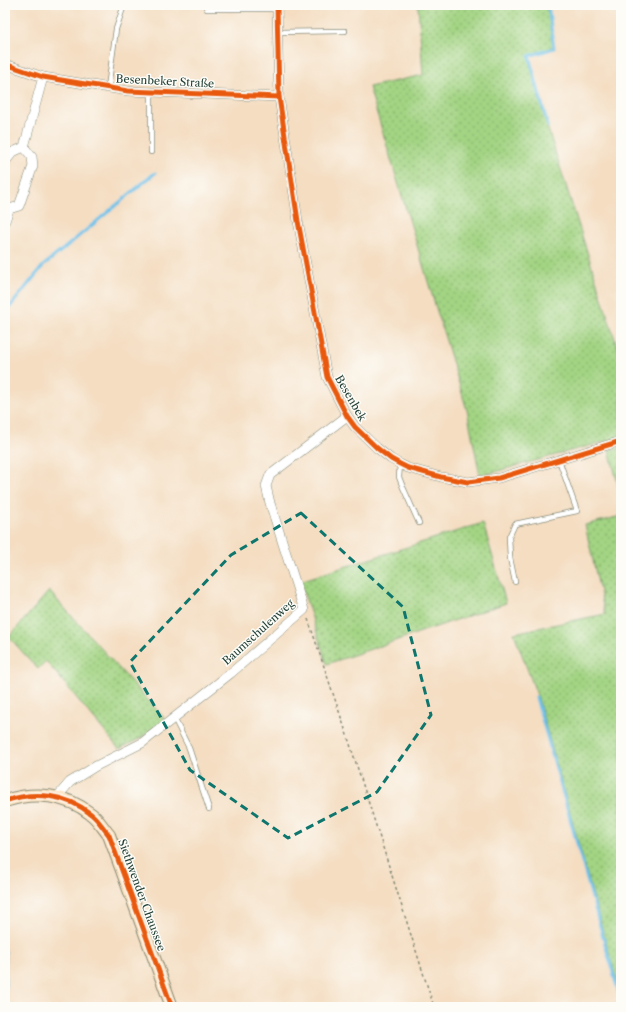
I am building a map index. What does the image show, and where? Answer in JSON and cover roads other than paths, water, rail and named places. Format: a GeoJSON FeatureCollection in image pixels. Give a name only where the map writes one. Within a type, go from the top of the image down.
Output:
{"type":"FeatureCollection","features":[{"type":"Feature","properties":{"kind":"main road","name":"Siethwender Chaussee"},"geometry":{"type":"LineString","coordinates":[[5,801],[18,796],[43,795],[58,797],[72,802],[91,814],[109,835],[172,1007]]}},
{"type":"Feature","properties":{"kind":"street","name":"Besenbek"},"geometry":{"type":"LineString","coordinates":[[277,7],[279,97],[298,221],[327,377],[347,416],[355,427],[391,459],[408,468],[441,477],[468,482],[499,478],[621,441]]}},
{"type":"Feature","properties":{"kind":"street","name":"Besenbeker Straße"},"geometry":{"type":"LineString","coordinates":[[5,64],[43,77],[128,91],[279,97]]}},
{"type":"Feature","properties":{"kind":"street"},"geometry":{"type":"LineString","coordinates":[[24,147],[43,77]]}},
{"type":"Feature","properties":{"kind":"street"},"geometry":{"type":"LineString","coordinates":[[5,162],[13,152],[24,147]]}},
{"type":"Feature","properties":{"kind":"street"},"geometry":{"type":"LineString","coordinates":[[5,221],[7,208],[19,206],[33,166],[32,157],[24,147]]}},
{"type":"Feature","properties":{"kind":"street","name":"Baumschulenweg"},"geometry":{"type":"LineString","coordinates":[[58,797],[70,782],[96,766],[142,743],[231,673],[304,610],[266,486],[270,475],[347,416]]}},
{"type":"Feature","properties":{"kind":"lane"},"geometry":{"type":"LineString","coordinates":[[207,8],[277,7]]}},
{"type":"Feature","properties":{"kind":"lane"},"geometry":{"type":"LineString","coordinates":[[108,88],[116,29],[123,8]]}},
{"type":"Feature","properties":{"kind":"lane"},"geometry":{"type":"LineString","coordinates":[[278,32],[345,32]]}},
{"type":"Feature","properties":{"kind":"lane"},"geometry":{"type":"LineString","coordinates":[[151,152],[152,92]]}},
{"type":"Feature","properties":{"kind":"lane"},"geometry":{"type":"LineString","coordinates":[[515,582],[510,558],[509,537],[515,524],[577,511],[559,460]]}},
{"type":"Feature","properties":{"kind":"lane"},"geometry":{"type":"LineString","coordinates":[[400,464],[400,477],[402,485],[419,523]]}},
{"type":"Feature","properties":{"kind":"lane"},"geometry":{"type":"LineString","coordinates":[[174,718],[189,748],[209,809]]}},
{"type":"Feature","properties":{"kind":"waterway"},"geometry":{"type":"LineString","coordinates":[[548,5],[554,48],[529,56],[548,126]]}},
{"type":"Feature","properties":{"kind":"waterway"},"geometry":{"type":"LineString","coordinates":[[5,313],[43,266],[155,173]]}},
{"type":"Feature","properties":{"kind":"waterway"},"geometry":{"type":"LineString","coordinates":[[536,697],[621,1001]]}},
{"type":"Feature","properties":{"kind":"waterway"},"geometry":{"type":"LineString","coordinates":[[5,952],[5,1007]]}}]}
